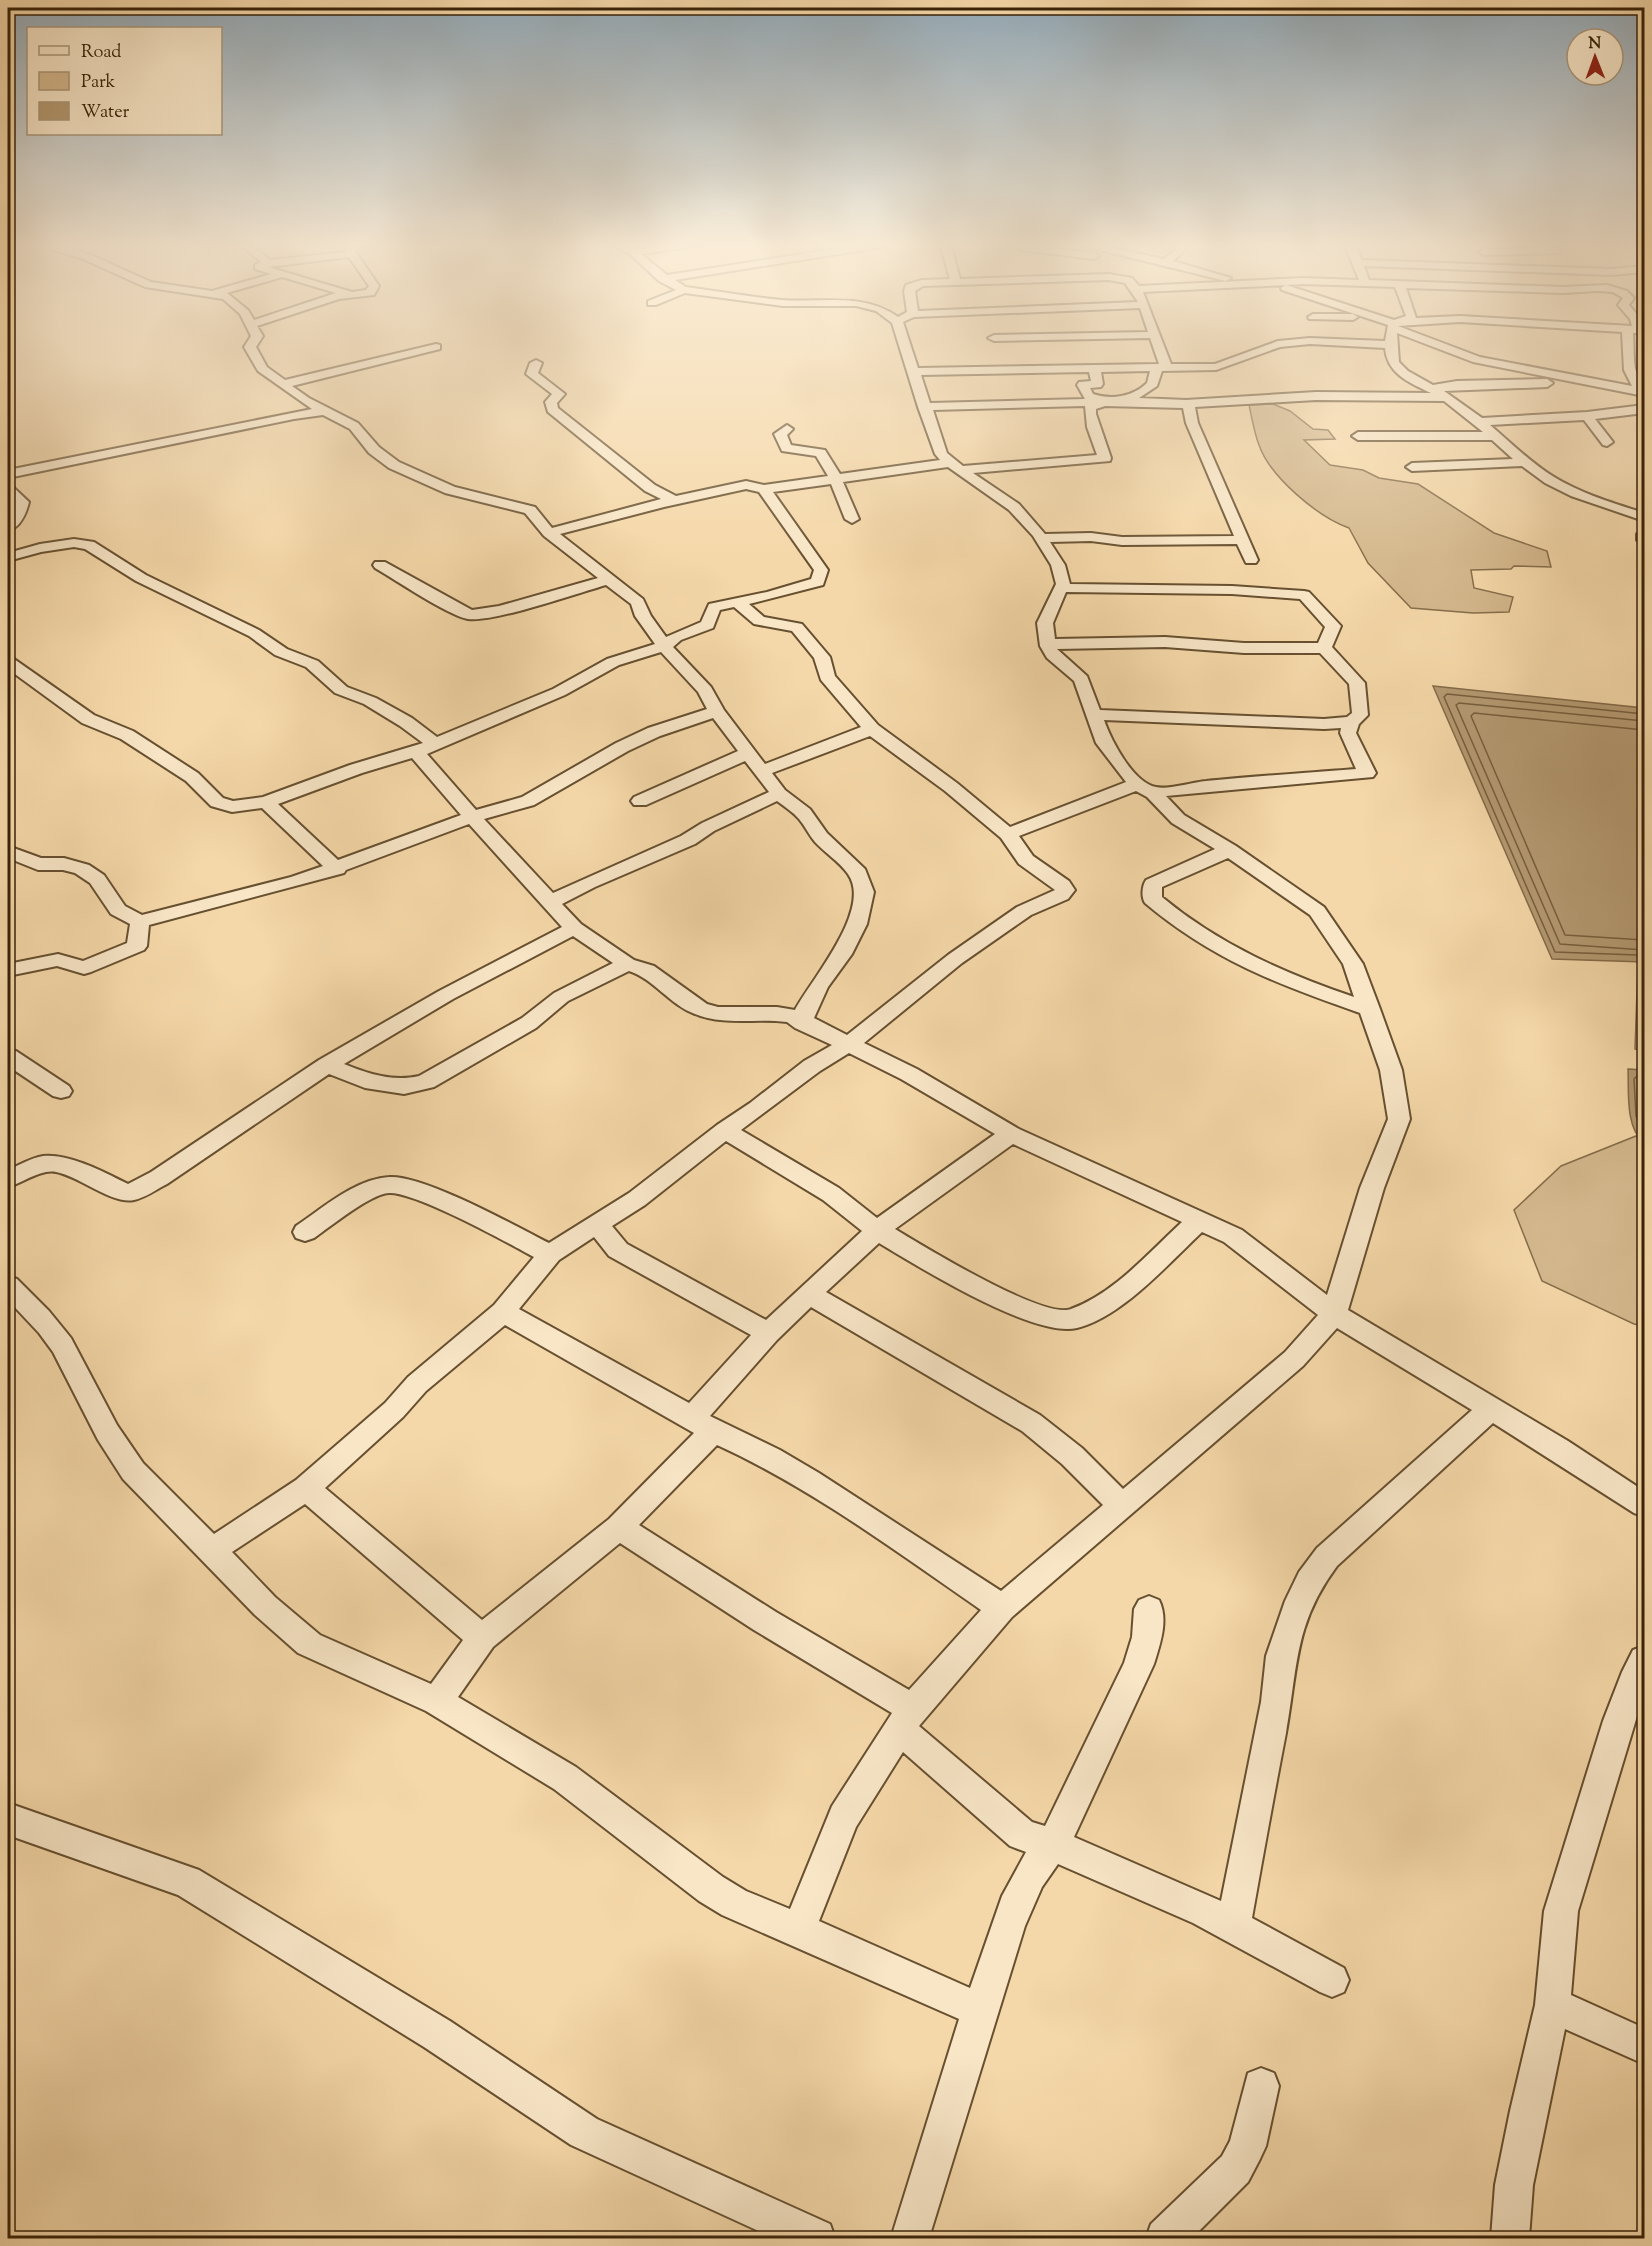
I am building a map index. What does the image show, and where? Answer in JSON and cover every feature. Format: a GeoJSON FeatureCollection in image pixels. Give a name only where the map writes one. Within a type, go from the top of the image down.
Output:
{"type":"FeatureCollection","features":[{"type":"Feature","properties":{"kind":"street"},"geometry":{"type":"LineString","coordinates":[[250,348],[256,362],[262,369],[305,401],[354,426],[374,450],[394,465],[450,490],[530,510],[549,533],[638,602],[643,616],[664,646],[705,690],[716,711],[779,794],[804,813],[821,837],[858,873],[864,892],[857,924],[852,936],[818,986],[802,1023]]}},
{"type":"Feature","properties":{"kind":"street"},"geometry":{"type":"LineString","coordinates":[[285,384],[308,376],[433,348]]}},
{"type":"Feature","properties":{"kind":"street"},"geometry":{"type":"LineString","coordinates":[[798,1930],[844,1817],[906,1719],[1002,1608],[1294,1359],[1334,1314],[1372,1188],[1399,1119],[1392,1070],[1353,964],[1317,911],[1229,850],[1178,819],[1145,788],[1104,743],[1081,679],[1053,655],[1048,644],[1045,623],[1063,584],[1058,565],[1040,537],[1014,507],[955,467],[941,454],[913,372],[909,348]]}},
{"type":"Feature","properties":{"kind":"street"},"geometry":{"type":"LineString","coordinates":[[913,372],[972,348]]}},
{"type":"Feature","properties":{"kind":"street"},"geometry":{"type":"LineString","coordinates":[[1024,348],[1094,368],[1216,367],[1268,348]]}},
{"type":"Feature","properties":{"kind":"street"},"geometry":{"type":"LineString","coordinates":[[549,533],[746,485],[764,489],[955,467],[1105,458],[1092,427],[1090,407],[1135,396],[1153,386],[1161,367],[1156,348]]}},
{"type":"Feature","properties":{"kind":"street"},"geometry":{"type":"LineString","coordinates":[[1396,348],[1392,360],[1400,370],[1412,380],[1447,397],[1524,462],[1567,490],[1644,517]]}},
{"type":"Feature","properties":{"kind":"street"},"geometry":{"type":"LineString","coordinates":[[1447,348],[1477,360]]}},
{"type":"Feature","properties":{"kind":"street"},"geometry":{"type":"LineString","coordinates":[[1634,348],[1630,373],[1632,381],[1644,392]]}},
{"type":"Feature","properties":{"kind":"street"},"geometry":{"type":"LineString","coordinates":[[1427,353],[1477,360],[1644,392]]}},
{"type":"Feature","properties":{"kind":"street"},"geometry":{"type":"LineString","coordinates":[[536,363],[532,374],[559,394],[551,402],[552,409],[650,488],[673,501]]}},
{"type":"Feature","properties":{"kind":"street"},"geometry":{"type":"LineString","coordinates":[[1094,368],[1097,384],[1083,384],[1088,396],[1104,402]]}},
{"type":"Feature","properties":{"kind":"street"},"geometry":{"type":"LineString","coordinates":[[1432,389],[1457,385],[1595,382]]}},
{"type":"Feature","properties":{"kind":"street"},"geometry":{"type":"LineString","coordinates":[[924,407],[1104,402],[1186,404],[1316,396],[1447,397]]}},
{"type":"Feature","properties":{"kind":"street"},"geometry":{"type":"LineString","coordinates":[[294,415],[305,401]]}},
{"type":"Feature","properties":{"kind":"street"},"geometry":{"type":"LineString","coordinates":[[1186,404],[1189,406],[1192,423],[1251,560]]}},
{"type":"Feature","properties":{"kind":"street"},"geometry":{"type":"LineString","coordinates":[[1479,422],[1587,416],[1644,409]]}},
{"type":"Feature","properties":{"kind":"street"},"geometry":{"type":"LineString","coordinates":[[8,474],[294,415],[325,411]]}},
{"type":"Feature","properties":{"kind":"street"},"geometry":{"type":"LineString","coordinates":[[1587,416],[1607,442]]}},
{"type":"Feature","properties":{"kind":"street"},"geometry":{"type":"LineString","coordinates":[[786,429],[780,434],[786,448],[820,453],[832,470],[834,480],[852,519]]}},
{"type":"Feature","properties":{"kind":"street"},"geometry":{"type":"LineString","coordinates":[[1358,436],[1495,436]]}},
{"type":"Feature","properties":{"kind":"street"},"geometry":{"type":"LineString","coordinates":[[1412,467],[1524,462]]}},
{"type":"Feature","properties":{"kind":"street"},"geometry":{"type":"LineString","coordinates":[[8,662],[88,719],[127,735],[192,777],[217,802],[232,807],[266,802],[356,769],[416,752],[559,692],[613,662],[664,646],[676,637],[708,625],[714,607],[769,596],[818,582],[821,570],[764,489]]}},
{"type":"Feature","properties":{"kind":"street"},"geometry":{"type":"LineString","coordinates":[[8,490],[22,501],[20,515],[8,527]]}},
{"type":"Feature","properties":{"kind":"street"},"geometry":{"type":"LineString","coordinates":[[1644,534],[1644,540]]}},
{"type":"Feature","properties":{"kind":"street"},"geometry":{"type":"LineString","coordinates":[[1040,537],[1091,537],[1122,541],[1242,540]]}},
{"type":"Feature","properties":{"kind":"street"},"geometry":{"type":"LineString","coordinates":[[8,557],[39,548],[74,543],[89,545],[141,578],[254,633],[281,652],[312,664],[342,690],[379,706],[406,722],[435,744]]}},
{"type":"Feature","properties":{"kind":"street"},"geometry":{"type":"LineString","coordinates":[[380,565],[470,615],[501,610],[610,579]]}},
{"type":"Feature","properties":{"kind":"street"},"geometry":{"type":"LineString","coordinates":[[1061,588],[1232,590],[1304,595],[1333,626],[1324,648]]}},
{"type":"Feature","properties":{"kind":"street"},"geometry":{"type":"LineString","coordinates":[[211,1551],[306,1488],[394,1410],[417,1384],[503,1312],[550,1254],[637,1199],[725,1130],[758,1108],[812,1066],[849,1044],[955,960],[1007,923],[1024,911],[1061,895],[1065,890],[1062,885],[1026,860],[1008,834],[951,787],[872,729],[827,677],[822,657],[797,627],[759,621],[737,602]]}},
{"type":"Feature","properties":{"kind":"street"},"geometry":{"type":"LineString","coordinates":[[1008,834],[1145,788],[1204,786],[1367,773],[1348,733],[1351,722],[1359,715],[1357,683],[1324,648],[1244,648],[1165,642],[1048,644]]}},
{"type":"Feature","properties":{"kind":"street"},"geometry":{"type":"LineString","coordinates":[[8,851],[31,862],[64,864],[82,869],[97,879],[118,910],[140,921],[298,881],[429,831],[528,801],[622,747],[654,732],[716,711]]}},
{"type":"Feature","properties":{"kind":"street"},"geometry":{"type":"LineString","coordinates":[[1095,715],[1249,723],[1351,722]]}},
{"type":"Feature","properties":{"kind":"street"},"geometry":{"type":"LineString","coordinates":[[763,771],[872,729]]}},
{"type":"Feature","properties":{"kind":"street"},"geometry":{"type":"LineString","coordinates":[[416,752],[574,928],[627,964],[647,970],[700,1010],[718,1014],[792,1016],[802,1023],[909,1074],[1011,1134],[1233,1236],[1334,1314],[1644,1505]]}},
{"type":"Feature","properties":{"kind":"street"},"geometry":{"type":"LineString","coordinates":[[640,801],[748,753]]}},
{"type":"Feature","properties":{"kind":"street"},"geometry":{"type":"LineString","coordinates":[[551,902],[588,883],[688,840],[708,827],[779,794]]}},
{"type":"Feature","properties":{"kind":"street"},"geometry":{"type":"LineString","coordinates":[[266,802],[337,868]]}},
{"type":"Feature","properties":{"kind":"street"},"geometry":{"type":"LineString","coordinates":[[1229,850],[1153,884],[1152,898],[1178,920],[1223,949],[1265,971],[1370,1009]]}},
{"type":"Feature","properties":{"kind":"street"},"geometry":{"type":"LineString","coordinates":[[8,872],[31,862]]}},
{"type":"Feature","properties":{"kind":"street"},"geometry":{"type":"LineString","coordinates":[[8,970],[58,960],[78,968],[94,964],[137,946],[140,921]]}},
{"type":"Feature","properties":{"kind":"street"},"geometry":{"type":"LineString","coordinates":[[8,1179],[43,1164],[58,1164],[94,1177],[124,1192],[131,1192],[159,1178],[327,1065],[446,995],[574,928]]}},
{"type":"Feature","properties":{"kind":"street"},"geometry":{"type":"LineString","coordinates":[[327,1065],[365,1081],[404,1087],[426,1082],[530,1023],[550,1003],[627,964]]}},
{"type":"Feature","properties":{"kind":"street"},"geometry":{"type":"LineString","coordinates":[[8,1056],[61,1091]]}},
{"type":"Feature","properties":{"kind":"street"},"geometry":{"type":"LineString","coordinates":[[725,1130],[831,1194],[877,1230],[954,1277],[1008,1302],[1061,1321],[1077,1318],[1123,1292],[1200,1219]]}},
{"type":"Feature","properties":{"kind":"street"},"geometry":{"type":"LineString","coordinates":[[437,1701],[482,1638],[619,1527],[702,1425],[768,1333],[877,1230],[1011,1134]]}},
{"type":"Feature","properties":{"kind":"street"},"geometry":{"type":"LineString","coordinates":[[305,1232],[377,1188],[392,1184],[427,1195],[550,1254]]}},
{"type":"Feature","properties":{"kind":"street"},"geometry":{"type":"LineString","coordinates":[[597,1224],[618,1250],[768,1333]]}},
{"type":"Feature","properties":{"kind":"street"},"geometry":{"type":"LineString","coordinates":[[8,1285],[39,1317],[68,1353],[106,1431],[146,1489],[160,1497],[266,1606],[309,1644],[437,1701],[565,1778],[711,1889],[734,1903],[979,2010]]}},
{"type":"Feature","properties":{"kind":"street"},"geometry":{"type":"LineString","coordinates":[[809,1294],[1031,1423],[1072,1455],[1122,1506]]}},
{"type":"Feature","properties":{"kind":"street"},"geometry":{"type":"LineString","coordinates":[[503,1312],[702,1425],[779,1462],[915,1548],[1002,1608]]}},
{"type":"Feature","properties":{"kind":"street"},"geometry":{"type":"LineString","coordinates":[[1233,1927],[1276,1702],[1281,1656],[1295,1610],[1309,1581],[1327,1557],[1491,1409]]}},
{"type":"Feature","properties":{"kind":"street"},"geometry":{"type":"LineString","coordinates":[[306,1488],[482,1638]]}},
{"type":"Feature","properties":{"kind":"street"},"geometry":{"type":"LineString","coordinates":[[619,1527],[765,1621],[906,1719],[1022,1834],[1053,1845],[1204,1911],[1332,1980]]}},
{"type":"Feature","properties":{"kind":"street"},"geometry":{"type":"LineString","coordinates":[[910,2238],[979,2010],[1021,1889],[1036,1863],[1053,1845],[1139,1664],[1147,1637],[1149,1609]]}},
{"type":"Feature","properties":{"kind":"street"},"geometry":{"type":"LineString","coordinates":[[1510,2238],[1514,2185],[1553,2006],[1561,1911],[1619,1721],[1637,1672],[1644,1660]]}},
{"type":"Feature","properties":{"kind":"street"},"geometry":{"type":"LineString","coordinates":[[8,1819],[187,1882],[437,2034],[584,2132],[816,2238]]}},
{"type":"Feature","properties":{"kind":"street"},"geometry":{"type":"LineString","coordinates":[[1553,2006],[1644,2046]]}},
{"type":"Feature","properties":{"kind":"street"},"geometry":{"type":"LineString","coordinates":[[1165,2238],[1235,2169],[1246,2145],[1261,2086]]}},
{"type":"Feature","properties":{"kind":"green space"},"geometry":{"type":"Polygon","coordinates":[[[1273,404],[1290,411],[1313,429],[1328,430],[1335,439],[1304,440],[1330,465],[1363,470],[1379,478],[1418,484],[1494,533],[1547,551],[1551,567],[1514,566],[1511,569],[1471,570],[1474,588],[1513,597],[1509,612],[1473,613],[1411,608],[1368,563],[1349,528],[1323,515],[1296,494],[1273,470],[1259,445],[1249,405],[1273,404]]]}},
{"type":"Feature","properties":{"kind":"green space"},"geometry":{"type":"Polygon","coordinates":[[[1636,1136],[1644,1144],[1644,1326],[1634,1324],[1542,1281],[1514,1210],[1561,1166],[1636,1136]]]}},
{"type":"Feature","properties":{"kind":"water"},"geometry":{"type":"Polygon","coordinates":[[[1433,686],[1644,708],[1644,962],[1552,959],[1433,686]]]}},
{"type":"Feature","properties":{"kind":"water"},"geometry":{"type":"Polygon","coordinates":[[[1638,962],[1644,963],[1644,1052],[1635,1049],[1638,962]]]}},
{"type":"Feature","properties":{"kind":"water"},"geometry":{"type":"Polygon","coordinates":[[[1628,1069],[1644,1070],[1644,1143],[1638,1136],[1631,1119],[1628,1069]]]}}]}
